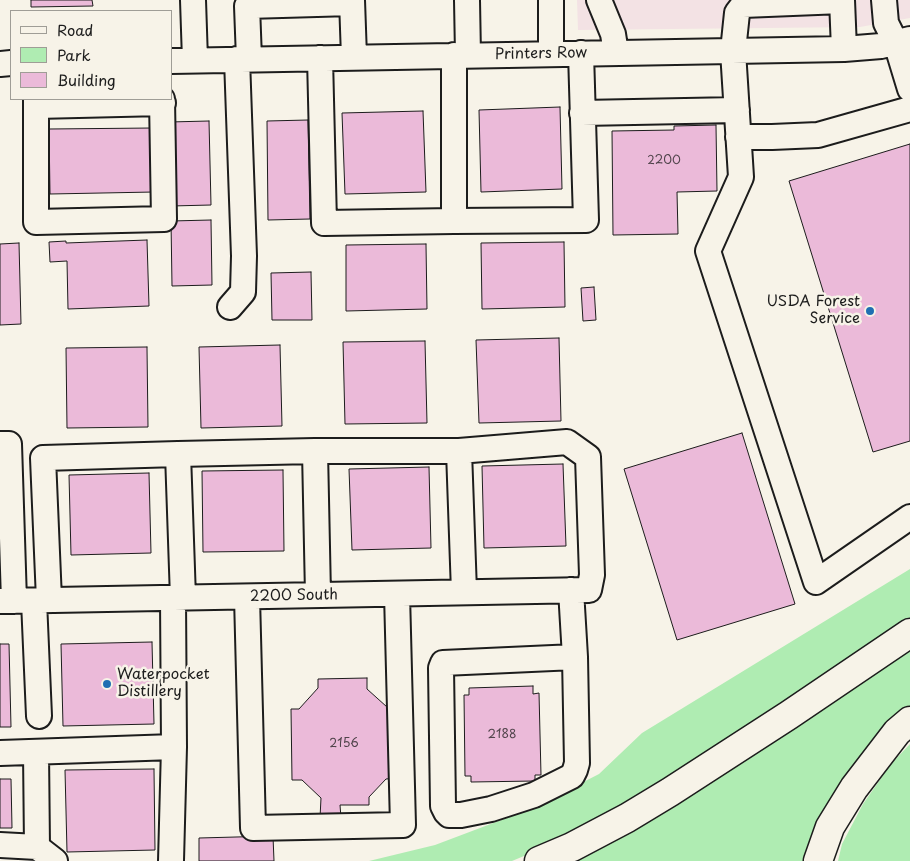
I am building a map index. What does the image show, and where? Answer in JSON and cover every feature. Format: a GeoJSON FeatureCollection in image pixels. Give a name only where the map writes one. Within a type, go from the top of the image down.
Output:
{"type":"FeatureCollection","features":[{"type":"Feature","properties":{"kind":"highway"},"geometry":{"type":"LineString","coordinates":[[539,861],[627,818],[670,792],[789,715],[910,633]]}},
{"type":"Feature","properties":{"kind":"highway"},"geometry":{"type":"LineString","coordinates":[[818,861],[830,827],[854,788],[898,732],[910,721]]}},
{"type":"Feature","properties":{"kind":"street"},"geometry":{"type":"LineString","coordinates":[[193,0],[195,60]]}},
{"type":"Feature","properties":{"kind":"street"},"geometry":{"type":"LineString","coordinates":[[454,222],[461,55],[467,0]]}},
{"type":"Feature","properties":{"kind":"street"},"geometry":{"type":"LineString","coordinates":[[550,0],[551,54]]}},
{"type":"Feature","properties":{"kind":"street"},"geometry":{"type":"LineString","coordinates":[[599,0],[612,34],[616,53]]}},
{"type":"Feature","properties":{"kind":"street"},"geometry":{"type":"LineString","coordinates":[[884,0],[886,23],[903,41],[910,89]]}},
{"type":"Feature","properties":{"kind":"street"},"geometry":{"type":"LineString","coordinates":[[844,49],[842,1],[743,6],[737,13],[733,50],[740,177],[708,251],[816,582],[910,517]]}},
{"type":"Feature","properties":{"kind":"street"},"geometry":{"type":"LineString","coordinates":[[230,307],[243,292],[243,59],[246,6],[352,2],[354,57]]}},
{"type":"Feature","properties":{"kind":"street","name":"Printers Row"},"geometry":{"type":"LineString","coordinates":[[172,61],[844,49],[869,48],[903,41]]}},
{"type":"Feature","properties":{"kind":"street"},"geometry":{"type":"LineString","coordinates":[[320,58],[324,223],[586,220],[580,53]]}},
{"type":"Feature","properties":{"kind":"street"},"geometry":{"type":"LineString","coordinates":[[162,101],[164,220],[36,222],[36,103],[162,101]]}},
{"type":"Feature","properties":{"kind":"street"},"geometry":{"type":"LineString","coordinates":[[738,137],[818,135],[910,109]]}},
{"type":"Feature","properties":{"kind":"street"},"geometry":{"type":"LineString","coordinates":[[582,114],[737,110]]}},
{"type":"Feature","properties":{"kind":"street"},"geometry":{"type":"LineString","coordinates":[[24,601],[43,458],[178,454],[459,451],[567,442],[588,457],[592,575],[580,590],[575,657],[576,770],[572,776],[534,796],[491,809],[461,815],[449,815],[443,806],[442,664],[575,657]]}},
{"type":"Feature","properties":{"kind":"street"},"geometry":{"type":"LineString","coordinates":[[0,444],[9,444],[24,601],[39,716]]}},
{"type":"Feature","properties":{"kind":"street"},"geometry":{"type":"LineString","coordinates":[[459,451],[464,592]]}},
{"type":"Feature","properties":{"kind":"street"},"geometry":{"type":"LineString","coordinates":[[315,452],[318,595]]}},
{"type":"Feature","properties":{"kind":"street"},"geometry":{"type":"LineString","coordinates":[[171,861],[178,598],[178,454]]}},
{"type":"Feature","properties":{"kind":"street","name":"2200 South"},"geometry":{"type":"LineString","coordinates":[[24,601],[580,590]]}},
{"type":"Feature","properties":{"kind":"street"},"geometry":{"type":"LineString","coordinates":[[247,596],[253,828],[403,825],[397,594]]}},
{"type":"Feature","properties":{"kind":"street"},"geometry":{"type":"LineString","coordinates":[[0,754],[174,747]]}},
{"type":"Feature","properties":{"kind":"street"},"geometry":{"type":"LineString","coordinates":[[0,845],[46,854],[36,752]]}},
{"type":"Feature","properties":{"kind":"shaded area"},"geometry":{"type":"Polygon","coordinates":[[[577,0],[910,0],[910,18],[860,27],[578,30],[577,0]]]}},
{"type":"Feature","properties":{"kind":"green space"},"geometry":{"type":"Polygon","coordinates":[[[910,569],[910,623],[648,795],[572,836],[512,861],[369,861],[435,845],[533,808],[599,774],[642,733],[910,569]]]}},
{"type":"Feature","properties":{"kind":"green space"},"geometry":{"type":"Polygon","coordinates":[[[910,647],[910,715],[814,861],[563,861],[910,647]]]}},
{"type":"Feature","properties":{"kind":"green space"},"geometry":{"type":"Polygon","coordinates":[[[910,744],[910,861],[838,861],[842,844],[863,804],[891,764],[910,744]]]}},
{"type":"Feature","properties":{"kind":"building"},"geometry":{"type":"Polygon","coordinates":[[[31,0],[92,0],[93,6],[31,7],[31,0]]]}},
{"type":"Feature","properties":{"kind":"building"},"geometry":{"type":"Polygon","coordinates":[[[560,107],[562,189],[481,192],[479,110],[560,107]]]}},
{"type":"Feature","properties":{"kind":"building"},"geometry":{"type":"Polygon","coordinates":[[[423,111],[426,192],[345,194],[342,113],[423,111]]]}},
{"type":"Feature","properties":{"kind":"building"},"geometry":{"type":"Polygon","coordinates":[[[308,120],[310,219],[268,220],[267,121],[308,120]]]}},
{"type":"Feature","properties":{"kind":"building"},"geometry":{"type":"Polygon","coordinates":[[[209,121],[211,205],[171,206],[169,122],[209,121]]]}},
{"type":"Feature","properties":{"kind":"building"},"geometry":{"type":"Polygon","coordinates":[[[716,125],[717,191],[677,192],[678,234],[613,235],[612,131],[674,130],[674,126],[716,125]]]}},
{"type":"Feature","properties":{"kind":"building"},"geometry":{"type":"Polygon","coordinates":[[[153,128],[154,192],[50,194],[49,129],[153,128]]]}},
{"type":"Feature","properties":{"kind":"building","name":"USDA Forest Service"},"geometry":{"type":"Polygon","coordinates":[[[910,144],[910,441],[873,452],[789,181],[910,144]]]}},
{"type":"Feature","properties":{"kind":"building"},"geometry":{"type":"Polygon","coordinates":[[[211,220],[212,285],[172,286],[171,221],[211,220]]]}},
{"type":"Feature","properties":{"kind":"building"},"geometry":{"type":"Polygon","coordinates":[[[147,240],[149,306],[68,309],[67,261],[50,262],[49,242],[147,240]]]}},
{"type":"Feature","properties":{"kind":"building"},"geometry":{"type":"Polygon","coordinates":[[[564,242],[565,307],[482,309],[481,243],[564,242]]]}},
{"type":"Feature","properties":{"kind":"building"},"geometry":{"type":"Polygon","coordinates":[[[19,243],[21,324],[0,325],[0,244],[19,243]]]}},
{"type":"Feature","properties":{"kind":"building"},"geometry":{"type":"Polygon","coordinates":[[[426,244],[427,309],[346,311],[346,245],[426,244]]]}},
{"type":"Feature","properties":{"kind":"building"},"geometry":{"type":"Polygon","coordinates":[[[311,272],[312,320],[272,320],[271,273],[311,272]]]}},
{"type":"Feature","properties":{"kind":"building"},"geometry":{"type":"Polygon","coordinates":[[[594,287],[596,320],[583,321],[581,288],[594,287]]]}},
{"type":"Feature","properties":{"kind":"building"},"geometry":{"type":"Polygon","coordinates":[[[559,338],[561,421],[479,423],[476,340],[559,338]]]}},
{"type":"Feature","properties":{"kind":"building"},"geometry":{"type":"Polygon","coordinates":[[[425,341],[427,423],[345,424],[343,342],[425,341]]]}},
{"type":"Feature","properties":{"kind":"building"},"geometry":{"type":"Polygon","coordinates":[[[280,345],[282,426],[201,428],[199,347],[280,345]]]}},
{"type":"Feature","properties":{"kind":"building"},"geometry":{"type":"Polygon","coordinates":[[[147,347],[148,427],[67,428],[66,348],[147,347]]]}},
{"type":"Feature","properties":{"kind":"building"},"geometry":{"type":"Polygon","coordinates":[[[742,433],[795,604],[677,640],[624,469],[742,433]]]}},
{"type":"Feature","properties":{"kind":"building"},"geometry":{"type":"Polygon","coordinates":[[[563,464],[566,546],[484,548],[482,466],[563,464]]]}},
{"type":"Feature","properties":{"kind":"building"},"geometry":{"type":"Polygon","coordinates":[[[429,467],[431,548],[352,550],[349,469],[429,467]]]}},
{"type":"Feature","properties":{"kind":"building"},"geometry":{"type":"Polygon","coordinates":[[[283,470],[284,551],[203,552],[202,471],[283,470]]]}},
{"type":"Feature","properties":{"kind":"building"},"geometry":{"type":"Polygon","coordinates":[[[149,473],[151,553],[71,555],[69,475],[149,473]]]}},
{"type":"Feature","properties":{"kind":"building","name":"Waterpocket Distillery"},"geometry":{"type":"Polygon","coordinates":[[[152,642],[154,724],[63,726],[61,644],[152,642]]]}},
{"type":"Feature","properties":{"kind":"building"},"geometry":{"type":"Polygon","coordinates":[[[0,644],[9,644],[11,727],[0,727],[0,644]]]}},
{"type":"Feature","properties":{"kind":"building"},"geometry":{"type":"Polygon","coordinates":[[[367,678],[367,689],[387,707],[395,707],[396,778],[386,779],[369,797],[369,805],[340,805],[341,818],[320,818],[321,798],[302,780],[292,780],[291,709],[299,709],[318,688],[318,679],[367,678]]]}},
{"type":"Feature","properties":{"kind":"building"},"geometry":{"type":"Polygon","coordinates":[[[533,686],[533,694],[539,693],[541,775],[535,775],[535,781],[471,782],[471,776],[465,776],[464,695],[469,695],[469,688],[533,686]]]}},
{"type":"Feature","properties":{"kind":"building"},"geometry":{"type":"Polygon","coordinates":[[[154,769],[155,850],[67,852],[65,770],[154,769]]]}},
{"type":"Feature","properties":{"kind":"building"},"geometry":{"type":"Polygon","coordinates":[[[0,779],[11,779],[12,828],[0,828],[0,779]]]}},
{"type":"Feature","properties":{"kind":"building"},"geometry":{"type":"Polygon","coordinates":[[[273,836],[274,861],[199,861],[199,838],[273,836]]]}},
{"type":"Feature","properties":{"kind":"place","name":"USDA Forest Service"},"geometry":{"type":"Point","coordinates":[870,311]}},
{"type":"Feature","properties":{"kind":"place","name":"Waterpocket Distillery"},"geometry":{"type":"Point","coordinates":[107,684]}}]}
